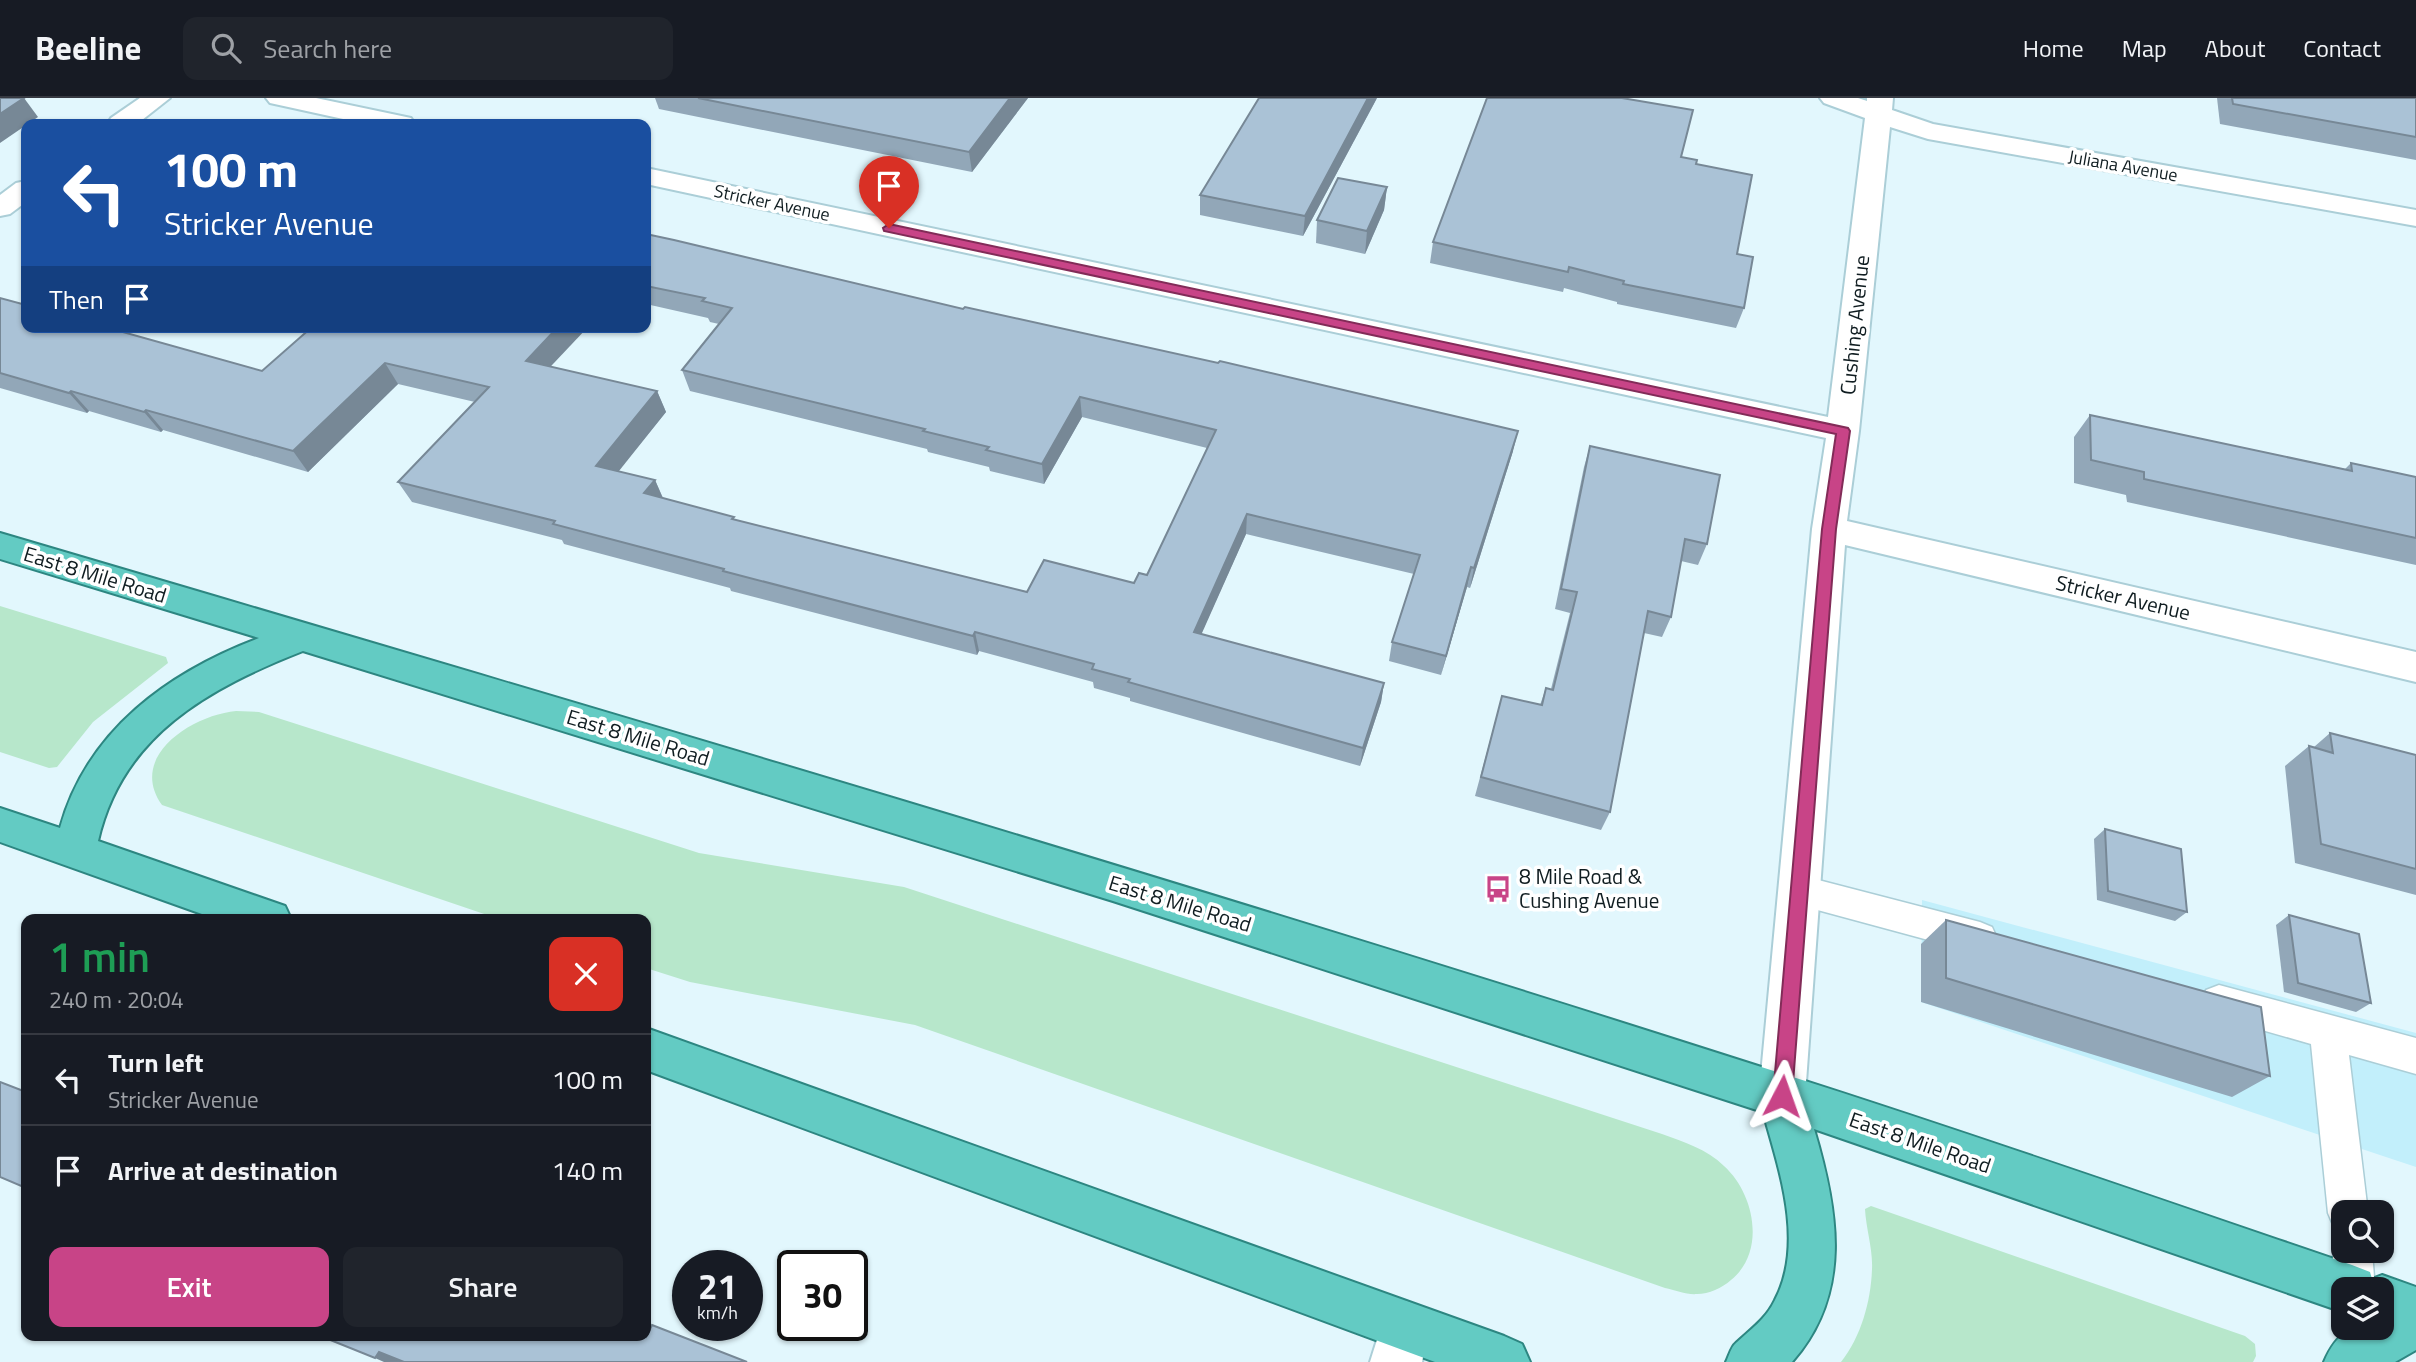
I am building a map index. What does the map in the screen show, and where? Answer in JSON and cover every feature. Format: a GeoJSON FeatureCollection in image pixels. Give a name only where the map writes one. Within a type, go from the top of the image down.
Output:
{"type":"FeatureCollection","features":[{"type":"Feature","properties":{"kind":"highway","name":"East 8 Mile Road"},"geometry":{"type":"LineString","coordinates":[[0,546],[950,832],[1782,1096],[2331,1282]]}},
{"type":"Feature","properties":{"kind":"highway"},"geometry":{"type":"LineString","coordinates":[[75,851],[88,805],[103,774],[119,750],[143,723],[172,698],[206,676],[301,637]]}},
{"type":"Feature","properties":{"kind":"highway"},"geometry":{"type":"LineString","coordinates":[[0,825],[256,914]]}},
{"type":"Feature","properties":{"kind":"highway"},"geometry":{"type":"LineString","coordinates":[[651,1051],[1401,1344],[1504,1362]]}},
{"type":"Feature","properties":{"kind":"highway"},"geometry":{"type":"LineString","coordinates":[[1752,1362],[1788,1328],[1807,1290],[1813,1254],[1812,1218],[1805,1180],[1782,1096]]}},
{"type":"Feature","properties":{"kind":"highway"},"geometry":{"type":"LineString","coordinates":[[2394,1304],[2416,1312]]}},
{"type":"Feature","properties":{"kind":"highway"},"geometry":{"type":"LineString","coordinates":[[2350,1362],[2357,1354],[2416,1322]]}},
{"type":"Feature","properties":{"kind":"street"},"geometry":{"type":"LineString","coordinates":[[127,119],[157,98]]}},
{"type":"Feature","properties":{"kind":"street"},"geometry":{"type":"LineString","coordinates":[[279,98],[378,119]]}},
{"type":"Feature","properties":{"kind":"street","name":"Juliana Avenue"},"geometry":{"type":"LineString","coordinates":[[1833,98],[1879,107],[1928,131],[2416,218]]}},
{"type":"Feature","properties":{"kind":"street","name":"Cushing Avenue"},"geometry":{"type":"LineString","coordinates":[[1782,1096],[1829,529],[1843,431],[1879,107]]}},
{"type":"Feature","properties":{"kind":"street","name":"Stricker Avenue"},"geometry":{"type":"LineString","coordinates":[[651,177],[1843,431]]}},
{"type":"Feature","properties":{"kind":"street"},"geometry":{"type":"LineString","coordinates":[[0,208],[21,193]]}},
{"type":"Feature","properties":{"kind":"street","name":"Stricker Avenue"},"geometry":{"type":"LineString","coordinates":[[1829,529],[2416,667]]}},
{"type":"Feature","properties":{"kind":"lane"},"geometry":{"type":"LineString","coordinates":[[1798,890],[2009,946]]}},
{"type":"Feature","properties":{"kind":"lane"},"geometry":{"type":"LineString","coordinates":[[2182,992],[2416,1056]]}},
{"type":"Feature","properties":{"kind":"lane"},"geometry":{"type":"LineString","coordinates":[[2328,1032],[2347,1200]]}},
{"type":"Feature","properties":{"kind":"shaded area"},"geometry":{"type":"Polygon","coordinates":[[[1922,900],[2416,1033],[2416,1167],[1921,1002],[1922,900]]]}},
{"type":"Feature","properties":{"kind":"green space"},"geometry":{"type":"Polygon","coordinates":[[[0,606],[166,657],[168,663],[93,722],[57,767],[49,768],[0,752],[0,606]]]}},
{"type":"Feature","properties":{"kind":"green space"},"geometry":{"type":"Polygon","coordinates":[[[236,711],[259,712],[699,853],[904,887],[1662,1134],[1710,1155],[1735,1178],[1749,1207],[1752,1223],[1749,1254],[1742,1268],[1731,1280],[1715,1290],[1693,1294],[1665,1288],[915,1025],[690,982],[651,970],[651,914],[484,914],[162,805],[153,787],[153,770],[159,755],[170,741],[184,730],[219,714],[236,711]]]}},
{"type":"Feature","properties":{"kind":"green space"},"geometry":{"type":"Polygon","coordinates":[[[1871,1206],[2245,1336],[2255,1344],[2256,1356],[2253,1362],[1841,1362],[1859,1330],[1870,1294],[1872,1262],[1865,1209],[1871,1206]]]}},
{"type":"Feature","properties":{"kind":"building"},"geometry":{"type":"Polygon","coordinates":[[[0,98],[24,98],[0,114],[0,98]]]}},
{"type":"Feature","properties":{"kind":"building"},"geometry":{"type":"Polygon","coordinates":[[[698,98],[1010,98],[969,152],[698,98]]]}},
{"type":"Feature","properties":{"kind":"building"},"geometry":{"type":"Polygon","coordinates":[[[1259,98],[1368,98],[1305,216],[1200,195],[1259,98]]]}},
{"type":"Feature","properties":{"kind":"building"},"geometry":{"type":"Polygon","coordinates":[[[1487,98],[1622,98],[1693,110],[1681,157],[1697,160],[1696,164],[1752,175],[1737,254],[1753,257],[1744,308],[1623,284],[1624,281],[1569,267],[1568,272],[1433,242],[1487,98]]]}},
{"type":"Feature","properties":{"kind":"building"},"geometry":{"type":"Polygon","coordinates":[[[2232,98],[2416,98],[2416,137],[2233,104],[2232,98]]]}},
{"type":"Feature","properties":{"kind":"building"},"geometry":{"type":"Polygon","coordinates":[[[1338,178],[1387,187],[1367,231],[1317,220],[1338,178]]]}},
{"type":"Feature","properties":{"kind":"building"},"geometry":{"type":"Polygon","coordinates":[[[651,235],[963,309],[965,307],[1218,363],[1220,361],[1518,431],[1474,568],[1471,567],[1446,656],[1392,642],[1420,555],[1247,514],[1194,632],[1384,683],[1363,748],[1128,682],[1130,679],[1092,669],[1094,664],[975,632],[973,636],[723,571],[724,569],[553,524],[555,521],[398,482],[489,387],[385,363],[293,451],[0,373],[0,298],[21,304],[21,333],[126,333],[262,371],[305,333],[552,333],[526,361],[657,391],[596,466],[655,480],[644,493],[734,517],[732,519],[1027,592],[1044,560],[1134,583],[1139,573],[1147,575],[1216,430],[1080,397],[1042,464],[986,450],[989,447],[923,431],[925,429],[682,370],[732,308],[702,301],[705,298],[651,287],[651,235]]]}},
{"type":"Feature","properties":{"kind":"building"},"geometry":{"type":"Polygon","coordinates":[[[2090,415],[2352,471],[2351,463],[2416,477],[2416,538],[2144,479],[2144,472],[2091,460],[2090,415]]]}},
{"type":"Feature","properties":{"kind":"building"},"geometry":{"type":"Polygon","coordinates":[[[1590,446],[1720,475],[1707,544],[1685,539],[1671,617],[1648,611],[1610,812],[1481,777],[1502,696],[1542,705],[1546,688],[1553,690],[1577,592],[1561,589],[1590,446]]]}},
{"type":"Feature","properties":{"kind":"building"},"geometry":{"type":"Polygon","coordinates":[[[2330,733],[2416,755],[2416,869],[2321,844],[2309,746],[2333,753],[2330,733]]]}},
{"type":"Feature","properties":{"kind":"building"},"geometry":{"type":"Polygon","coordinates":[[[2105,829],[2181,849],[2187,912],[2108,891],[2105,829]]]}},
{"type":"Feature","properties":{"kind":"building"},"geometry":{"type":"Polygon","coordinates":[[[2289,915],[2359,934],[2371,1003],[2298,983],[2289,915]]]}},
{"type":"Feature","properties":{"kind":"building"},"geometry":{"type":"Polygon","coordinates":[[[1946,920],[2261,1007],[2270,1076],[1946,978],[1946,920]]]}},
{"type":"Feature","properties":{"kind":"building"},"geometry":{"type":"Polygon","coordinates":[[[0,1082],[21,1090],[21,1186],[0,1177],[0,1082]]]}},
{"type":"Feature","properties":{"kind":"building"},"geometry":{"type":"Polygon","coordinates":[[[652,1325],[672,1333],[672,1341],[693,1341],[747,1362],[404,1362],[379,1352],[375,1358],[333,1341],[651,1341],[652,1325]]]}},
{"type":"Feature","properties":{"kind":"place","name":"8 Mile Road & Cushing Avenue"},"geometry":{"type":"Point","coordinates":[1498,889]}},
{"type":"Feature","properties":{"kind":"route"},"geometry":{"type":"LineString","coordinates":[[889,228],[1843,431],[1829,529],[1782,1096]]}}]}
